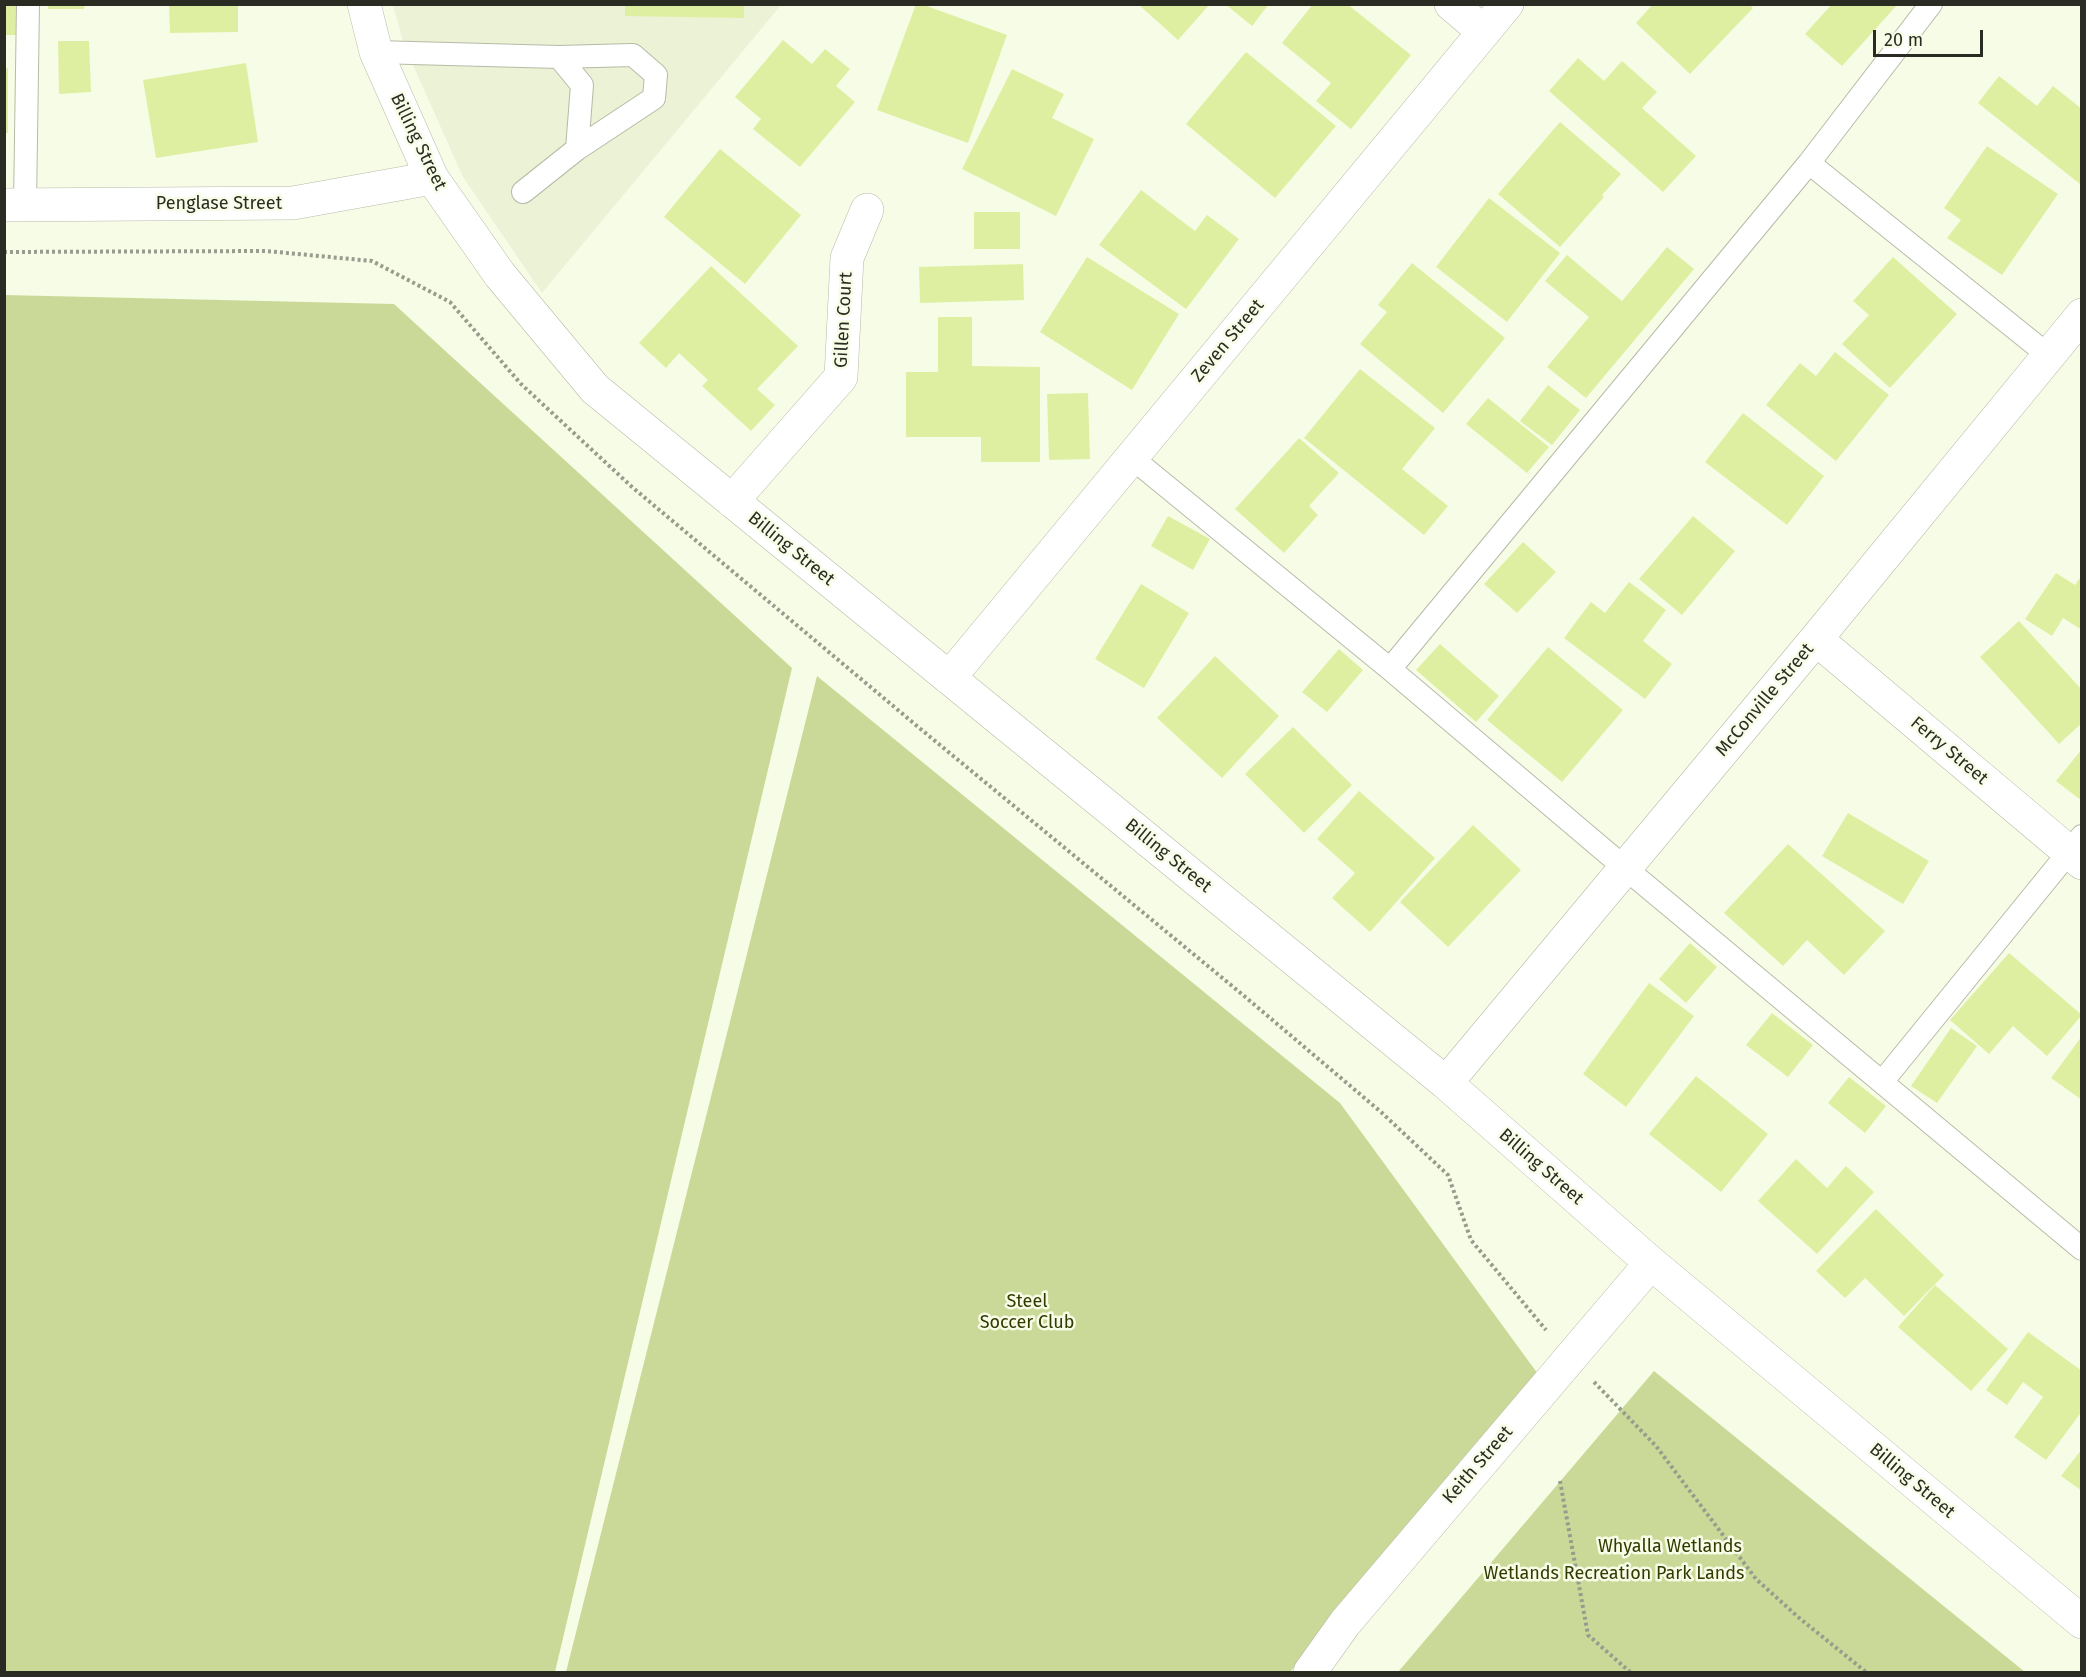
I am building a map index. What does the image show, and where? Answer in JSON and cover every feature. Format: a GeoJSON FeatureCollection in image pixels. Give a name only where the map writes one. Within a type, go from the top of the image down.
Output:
{"type":"FeatureCollection","features":[{"type":"Feature","properties":{"kind":"street","name":"Billing Street"},"geometry":{"type":"LineString","coordinates":[[364,4],[376,52],[432,178],[500,275],[595,389],[1446,1083],[1651,1263],[2082,1622]]}},
{"type":"Feature","properties":{"kind":"street"},"geometry":{"type":"LineString","coordinates":[[1451,4],[1484,32]]}},
{"type":"Feature","properties":{"kind":"street","name":"Zeven Street"},"geometry":{"type":"LineString","coordinates":[[949,678],[1507,4]]}},
{"type":"Feature","properties":{"kind":"street","name":"Penglase Street"},"geometry":{"type":"LineString","coordinates":[[15,205],[293,203],[432,178]]}},
{"type":"Feature","properties":{"kind":"street","name":"Gillen Court"},"geometry":{"type":"LineString","coordinates":[[732,501],[841,377],[847,258],[867,210]]}},
{"type":"Feature","properties":{"kind":"street","name":"McConville Street"},"geometry":{"type":"LineString","coordinates":[[1446,1083],[2082,315]]}},
{"type":"Feature","properties":{"kind":"street","name":"Ferry Street"},"geometry":{"type":"LineString","coordinates":[[1816,639],[2077,850]]}},
{"type":"Feature","properties":{"kind":"street","name":"Keith Street"},"geometry":{"type":"LineString","coordinates":[[1310,1672],[1345,1623],[1651,1263]]}},
{"type":"Feature","properties":{"kind":"lane"},"geometry":{"type":"LineString","coordinates":[[15,205],[28,4]]}},
{"type":"Feature","properties":{"kind":"lane"},"geometry":{"type":"LineString","coordinates":[[1390,669],[1809,163],[1931,4]]}},
{"type":"Feature","properties":{"kind":"lane"},"geometry":{"type":"LineString","coordinates":[[376,52],[560,57],[633,55],[656,75],[654,98],[577,149],[523,192]]}},
{"type":"Feature","properties":{"kind":"lane"},"geometry":{"type":"LineString","coordinates":[[560,57],[582,85],[577,149]]}},
{"type":"Feature","properties":{"kind":"lane"},"geometry":{"type":"LineString","coordinates":[[1809,163],[2049,355]]}},
{"type":"Feature","properties":{"kind":"lane"},"geometry":{"type":"LineString","coordinates":[[1131,458],[1390,669],[1625,868],[2082,1248]]}},
{"type":"Feature","properties":{"kind":"lane"},"geometry":{"type":"LineString","coordinates":[[1882,1082],[2077,850]]}},
{"type":"Feature","properties":{"kind":"path"},"geometry":{"type":"LineString","coordinates":[[4,252],[266,251],[372,261],[450,302],[521,384],[632,487],[932,739],[1243,995],[1380,1112],[1448,1175],[1471,1240],[1570,1357],[1656,1446],[1756,1579],[1798,1617],[1866,1672]]}},
{"type":"Feature","properties":{"kind":"path"},"geometry":{"type":"LineString","coordinates":[[1560,1481],[1588,1635],[1630,1672]]}},
{"type":"Feature","properties":{"kind":"shaded area"},"geometry":{"type":"Polygon","coordinates":[[[393,5],[781,5],[542,293],[463,177],[404,45],[393,5]]]}},
{"type":"Feature","properties":{"kind":"green space"},"geometry":{"type":"Polygon","coordinates":[[[5,295],[394,304],[792,668],[555,1672],[5,1672],[5,295]]]}},
{"type":"Feature","properties":{"kind":"green space","name":"Steel Soccer Club"},"geometry":{"type":"Polygon","coordinates":[[[817,676],[1340,1103],[1546,1385],[1290,1672],[566,1672],[817,676]]]}},
{"type":"Feature","properties":{"kind":"green space","name":"Whyalla Wetlands"},"geometry":{"type":"Polygon","coordinates":[[[1654,1371],[2025,1672],[1398,1672],[1654,1371]]]}},
{"type":"Feature","properties":{"kind":"building"},"geometry":{"type":"Polygon","coordinates":[[[4,4],[18,4],[19,35],[4,35],[4,4]]]}},
{"type":"Feature","properties":{"kind":"building"},"geometry":{"type":"Polygon","coordinates":[[[48,4],[85,4],[84,9],[48,9],[48,4]]]}},
{"type":"Feature","properties":{"kind":"building"},"geometry":{"type":"Polygon","coordinates":[[[169,4],[238,4],[238,32],[170,33],[169,4]]]}},
{"type":"Feature","properties":{"kind":"building"},"geometry":{"type":"Polygon","coordinates":[[[625,4],[744,4],[744,18],[625,16],[625,4]]]}},
{"type":"Feature","properties":{"kind":"building"},"geometry":{"type":"Polygon","coordinates":[[[916,4],[1007,35],[968,143],[877,110],[916,4]]]}},
{"type":"Feature","properties":{"kind":"building"},"geometry":{"type":"Polygon","coordinates":[[[1138,4],[1210,4],[1178,40],[1138,4]]]}},
{"type":"Feature","properties":{"kind":"building"},"geometry":{"type":"Polygon","coordinates":[[[1225,4],[1269,4],[1252,26],[1225,4]]]}},
{"type":"Feature","properties":{"kind":"building"},"geometry":{"type":"Polygon","coordinates":[[[1313,4],[1347,4],[1411,55],[1351,129],[1316,101],[1331,83],[1282,43],[1313,4]]]}},
{"type":"Feature","properties":{"kind":"building"},"geometry":{"type":"Polygon","coordinates":[[[1653,4],[1749,4],[1753,8],[1690,74],[1636,23],[1653,4]]]}},
{"type":"Feature","properties":{"kind":"building"},"geometry":{"type":"Polygon","coordinates":[[[1832,4],[1898,4],[1842,66],[1805,34],[1832,4]]]}},
{"type":"Feature","properties":{"kind":"building"},"geometry":{"type":"Polygon","coordinates":[[[783,40],[812,64],[825,49],[850,69],[836,86],[855,102],[800,167],[753,129],[761,119],[735,97],[783,40]]]}},
{"type":"Feature","properties":{"kind":"building"},"geometry":{"type":"Polygon","coordinates":[[[58,41],[89,41],[91,92],[59,94],[58,41]]]}},
{"type":"Feature","properties":{"kind":"building"},"geometry":{"type":"Polygon","coordinates":[[[1246,52],[1336,126],[1275,198],[1186,124],[1246,52]]]}},
{"type":"Feature","properties":{"kind":"building"},"geometry":{"type":"Polygon","coordinates":[[[1578,58],[1604,81],[1622,61],[1657,92],[1642,108],[1696,156],[1663,192],[1549,91],[1578,58]]]}},
{"type":"Feature","properties":{"kind":"building"},"geometry":{"type":"Polygon","coordinates":[[[246,63],[258,142],[156,158],[143,80],[246,63]]]}},
{"type":"Feature","properties":{"kind":"building"},"geometry":{"type":"Polygon","coordinates":[[[4,68],[8,68],[8,133],[4,133],[4,68]]]}},
{"type":"Feature","properties":{"kind":"building"},"geometry":{"type":"Polygon","coordinates":[[[1012,69],[1064,94],[1052,118],[1094,139],[1056,216],[962,169],[1012,69]]]}},
{"type":"Feature","properties":{"kind":"building"},"geometry":{"type":"Polygon","coordinates":[[[1999,76],[2037,106],[2053,86],[2082,109],[2082,181],[2080,184],[1978,103],[1999,76]]]}},
{"type":"Feature","properties":{"kind":"building"},"geometry":{"type":"Polygon","coordinates":[[[1560,122],[1621,174],[1560,247],[1498,194],[1560,122]]]}},
{"type":"Feature","properties":{"kind":"building"},"geometry":{"type":"Polygon","coordinates":[[[1987,146],[2058,194],[2002,275],[1947,238],[1961,220],[1944,208],[1987,146]]]}},
{"type":"Feature","properties":{"kind":"building"},"geometry":{"type":"Polygon","coordinates":[[[720,149],[801,215],[745,284],[664,217],[720,149]]]}},
{"type":"Feature","properties":{"kind":"building"},"geometry":{"type":"Polygon","coordinates":[[[1141,190],[1195,231],[1207,215],[1239,239],[1186,309],[1099,245],[1141,190]]]}},
{"type":"Feature","properties":{"kind":"building"},"geometry":{"type":"Polygon","coordinates":[[[1489,198],[1560,253],[1507,322],[1436,267],[1489,198]]]}},
{"type":"Feature","properties":{"kind":"building"},"geometry":{"type":"Polygon","coordinates":[[[974,212],[1020,212],[1020,249],[974,249],[974,212]]]}},
{"type":"Feature","properties":{"kind":"building"},"geometry":{"type":"Polygon","coordinates":[[[1667,247],[1694,269],[1586,398],[1547,367],[1589,317],[1545,281],[1567,255],[1622,301],[1667,247]]]}},
{"type":"Feature","properties":{"kind":"building"},"geometry":{"type":"Polygon","coordinates":[[[1087,257],[1179,314],[1132,390],[1040,332],[1087,257]]]}},
{"type":"Feature","properties":{"kind":"building"},"geometry":{"type":"Polygon","coordinates":[[[1893,257],[1957,314],[1890,388],[1842,344],[1869,315],[1853,301],[1893,257]]]}},
{"type":"Feature","properties":{"kind":"building"},"geometry":{"type":"Polygon","coordinates":[[[1412,263],[1505,338],[1443,413],[1360,344],[1387,312],[1378,305],[1412,263]]]}},
{"type":"Feature","properties":{"kind":"building"},"geometry":{"type":"Polygon","coordinates":[[[1023,264],[1024,300],[920,303],[919,267],[1023,264]]]}},
{"type":"Feature","properties":{"kind":"building"},"geometry":{"type":"Polygon","coordinates":[[[711,266],[798,346],[757,389],[775,405],[751,431],[702,386],[708,380],[679,353],[666,368],[639,343],[711,266]]]}},
{"type":"Feature","properties":{"kind":"building"},"geometry":{"type":"Polygon","coordinates":[[[938,317],[972,317],[972,366],[1040,367],[1040,462],[981,462],[981,437],[906,437],[906,372],[938,372],[938,317]]]}},
{"type":"Feature","properties":{"kind":"building"},"geometry":{"type":"Polygon","coordinates":[[[1835,352],[1889,395],[1836,461],[1766,405],[1800,363],[1816,376],[1835,352]]]}},
{"type":"Feature","properties":{"kind":"building"},"geometry":{"type":"Polygon","coordinates":[[[1360,369],[1435,428],[1402,469],[1448,506],[1424,535],[1304,438],[1360,369]]]}},
{"type":"Feature","properties":{"kind":"building"},"geometry":{"type":"Polygon","coordinates":[[[1548,385],[1580,410],[1552,445],[1520,421],[1548,385]]]}},
{"type":"Feature","properties":{"kind":"building"},"geometry":{"type":"Polygon","coordinates":[[[1088,393],[1090,459],[1049,460],[1047,394],[1088,393]]]}},
{"type":"Feature","properties":{"kind":"building"},"geometry":{"type":"Polygon","coordinates":[[[1488,398],[1549,447],[1527,473],[1466,424],[1488,398]]]}},
{"type":"Feature","properties":{"kind":"building"},"geometry":{"type":"Polygon","coordinates":[[[1743,413],[1824,476],[1787,525],[1705,462],[1743,413]]]}},
{"type":"Feature","properties":{"kind":"building"},"geometry":{"type":"Polygon","coordinates":[[[1299,438],[1339,473],[1309,506],[1318,515],[1284,553],[1235,509],[1299,438]]]}},
{"type":"Feature","properties":{"kind":"building"},"geometry":{"type":"Polygon","coordinates":[[[1168,516],[1210,539],[1193,570],[1151,546],[1168,516]]]}},
{"type":"Feature","properties":{"kind":"building"},"geometry":{"type":"Polygon","coordinates":[[[1693,516],[1735,551],[1682,615],[1639,579],[1693,516]]]}},
{"type":"Feature","properties":{"kind":"building"},"geometry":{"type":"Polygon","coordinates":[[[1523,542],[1556,572],[1517,613],[1484,584],[1523,542]]]}},
{"type":"Feature","properties":{"kind":"building"},"geometry":{"type":"Polygon","coordinates":[[[2056,573],[2075,585],[2082,575],[2082,630],[2063,618],[2052,636],[2025,619],[2056,573]]]}},
{"type":"Feature","properties":{"kind":"building"},"geometry":{"type":"Polygon","coordinates":[[[1629,582],[1666,610],[1643,641],[1672,664],[1645,699],[1564,638],[1591,602],[1605,613],[1629,582]]]}},
{"type":"Feature","properties":{"kind":"building"},"geometry":{"type":"Polygon","coordinates":[[[1141,584],[1189,613],[1144,688],[1095,659],[1141,584]]]}},
{"type":"Feature","properties":{"kind":"building"},"geometry":{"type":"Polygon","coordinates":[[[2019,621],[2082,690],[2082,723],[2059,744],[1980,657],[2019,621]]]}},
{"type":"Feature","properties":{"kind":"building"},"geometry":{"type":"Polygon","coordinates":[[[1440,644],[1499,696],[1476,722],[1416,670],[1440,644]]]}},
{"type":"Feature","properties":{"kind":"building"},"geometry":{"type":"Polygon","coordinates":[[[1548,647],[1623,710],[1562,782],[1487,720],[1548,647]]]}},
{"type":"Feature","properties":{"kind":"building"},"geometry":{"type":"Polygon","coordinates":[[[1339,649],[1363,670],[1327,712],[1302,692],[1339,649]]]}},
{"type":"Feature","properties":{"kind":"building"},"geometry":{"type":"Polygon","coordinates":[[[1215,656],[1279,716],[1222,778],[1157,718],[1215,656]]]}},
{"type":"Feature","properties":{"kind":"building"},"geometry":{"type":"Polygon","coordinates":[[[1293,727],[1352,785],[1304,833],[1245,774],[1293,727]]]}},
{"type":"Feature","properties":{"kind":"building"},"geometry":{"type":"Polygon","coordinates":[[[2082,749],[2082,801],[2056,781],[2082,749]]]}},
{"type":"Feature","properties":{"kind":"building"},"geometry":{"type":"Polygon","coordinates":[[[1359,791],[1435,858],[1370,932],[1332,898],[1355,873],[1317,839],[1359,791]]]}},
{"type":"Feature","properties":{"kind":"building"},"geometry":{"type":"Polygon","coordinates":[[[1848,813],[1929,861],[1903,904],[1822,856],[1848,813]]]}},
{"type":"Feature","properties":{"kind":"building"},"geometry":{"type":"Polygon","coordinates":[[[1473,825],[1521,870],[1448,947],[1400,902],[1473,825]]]}},
{"type":"Feature","properties":{"kind":"building"},"geometry":{"type":"Polygon","coordinates":[[[1788,844],[1885,931],[1844,975],[1807,940],[1783,966],[1724,913],[1788,844]]]}},
{"type":"Feature","properties":{"kind":"building"},"geometry":{"type":"Polygon","coordinates":[[[1690,943],[1717,967],[1686,1003],[1659,979],[1690,943]]]}},
{"type":"Feature","properties":{"kind":"building"},"geometry":{"type":"Polygon","coordinates":[[[2009,953],[2082,1015],[2047,1056],[2013,1026],[1989,1054],[1950,1020],[2009,953]]]}},
{"type":"Feature","properties":{"kind":"building"},"geometry":{"type":"Polygon","coordinates":[[[1649,983],[1694,1016],[1626,1107],[1583,1074],[1649,983]]]}},
{"type":"Feature","properties":{"kind":"building"},"geometry":{"type":"Polygon","coordinates":[[[1772,1013],[1813,1045],[1788,1077],[1746,1045],[1772,1013]]]}},
{"type":"Feature","properties":{"kind":"building"},"geometry":{"type":"Polygon","coordinates":[[[1951,1028],[1977,1046],[1937,1103],[1911,1086],[1951,1028]]]}},
{"type":"Feature","properties":{"kind":"building"},"geometry":{"type":"Polygon","coordinates":[[[2082,1036],[2082,1100],[2051,1078],[2082,1036]]]}},
{"type":"Feature","properties":{"kind":"building"},"geometry":{"type":"Polygon","coordinates":[[[1696,1076],[1768,1134],[1721,1192],[1649,1134],[1696,1076]]]}},
{"type":"Feature","properties":{"kind":"building"},"geometry":{"type":"Polygon","coordinates":[[[1849,1077],[1886,1106],[1865,1133],[1828,1103],[1849,1077]]]}},
{"type":"Feature","properties":{"kind":"building"},"geometry":{"type":"Polygon","coordinates":[[[1796,1159],[1827,1188],[1846,1166],[1874,1192],[1817,1254],[1758,1201],[1796,1159]]]}},
{"type":"Feature","properties":{"kind":"building"},"geometry":{"type":"Polygon","coordinates":[[[1876,1209],[1944,1275],[1904,1316],[1865,1278],[1845,1298],[1816,1271],[1876,1209]]]}},
{"type":"Feature","properties":{"kind":"building"},"geometry":{"type":"Polygon","coordinates":[[[1935,1285],[2008,1349],[1971,1391],[1898,1327],[1935,1285]]]}},
{"type":"Feature","properties":{"kind":"building"},"geometry":{"type":"Polygon","coordinates":[[[2028,1332],[2082,1371],[2082,1411],[2046,1460],[2014,1437],[2043,1397],[2023,1382],[2007,1405],[1986,1390],[2028,1332]]]}},
{"type":"Feature","properties":{"kind":"building"},"geometry":{"type":"Polygon","coordinates":[[[2082,1449],[2082,1491],[2061,1476],[2082,1449]]]}},
{"type":"Feature","properties":{"kind":"park label","name":"Wetlands Recreation Park Lands"},"geometry":{"type":"Point","coordinates":[1614,1574]}}]}
